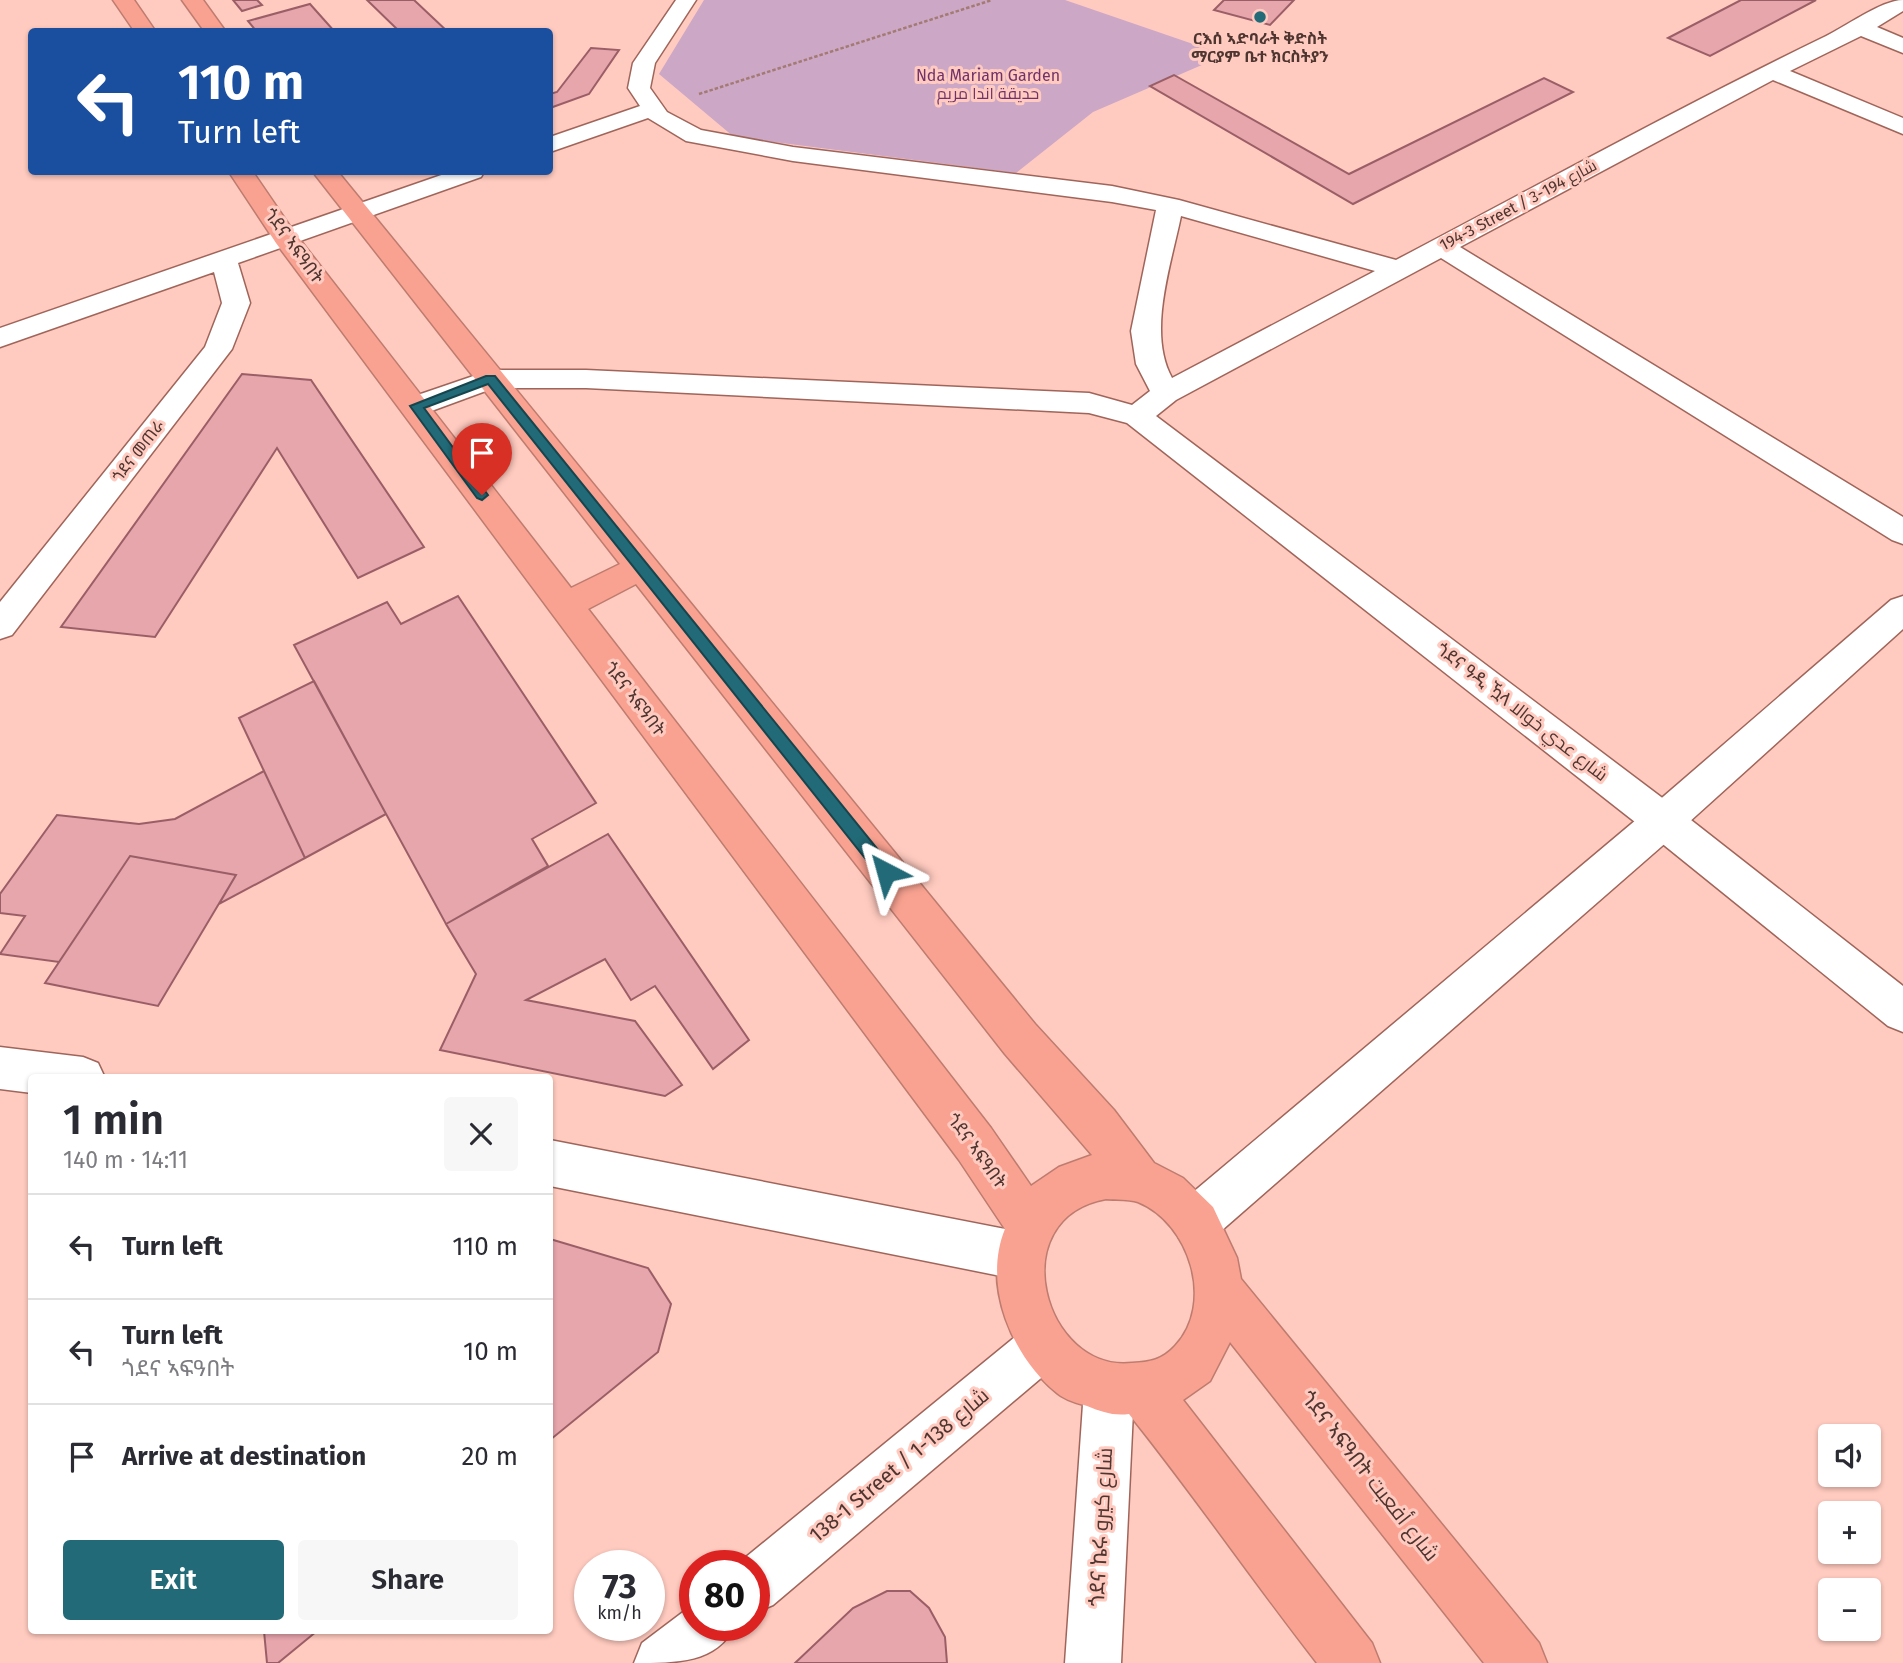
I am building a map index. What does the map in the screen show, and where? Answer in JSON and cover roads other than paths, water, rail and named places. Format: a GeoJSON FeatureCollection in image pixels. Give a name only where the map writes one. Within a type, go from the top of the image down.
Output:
{"type":"FeatureCollection","features":[{"type":"Feature","properties":{"kind":"highway"},"geometry":{"type":"LineString","coordinates":[[123,0],[143,28]]}},
{"type":"Feature","properties":{"kind":"highway"},"geometry":{"type":"LineString","coordinates":[[192,0],[213,28]]}},
{"type":"Feature","properties":{"kind":"highway","name":"ጎደና ኣፍዓበት"},"geometry":{"type":"LineString","coordinates":[[243,175],[285,237],[975,1144],[1025,1240]]}},
{"type":"Feature","properties":{"kind":"highway"},"geometry":{"type":"LineString","coordinates":[[327,175],[1020,1039],[1098,1126],[1139,1180]]}},
{"type":"Feature","properties":{"kind":"highway"},"geometry":{"type":"LineString","coordinates":[[564,606],[642,567]]}},
{"type":"Feature","properties":{"kind":"highway"},"geometry":{"type":"LineString","coordinates":[[1126,1391],[1174,1380],[1198,1358],[1214,1326],[1219,1290],[1213,1253],[1196,1221],[1170,1195],[1139,1180],[1106,1176],[1074,1184],[1049,1200],[1025,1240],[1020,1290],[1030,1324],[1049,1355],[1076,1377],[1126,1391],[1194,1454],[1239,1519],[1352,1663]]}},
{"type":"Feature","properties":{"kind":"highway","name":"ጎደና ኣፍዓበት شارع أفعبت"},"geometry":{"type":"LineString","coordinates":[[1219,1290],[1314,1403],[1380,1491],[1519,1663]]}},
{"type":"Feature","properties":{"kind":"street"},"geometry":{"type":"LineString","coordinates":[[686,0],[644,63],[639,88],[652,109],[673,127],[694,136],[793,154],[1112,194],[1170,205],[1399,269]]}},
{"type":"Feature","properties":{"kind":"street","name":"194-3 Street / شارع 194-3"},"geometry":{"type":"LineString","coordinates":[[1137,416],[1166,393],[1772,71],[1860,28],[1891,3]]}},
{"type":"Feature","properties":{"kind":"street"},"geometry":{"type":"LineString","coordinates":[[1860,28],[1903,46]]}},
{"type":"Feature","properties":{"kind":"street"},"geometry":{"type":"LineString","coordinates":[[1772,71],[1903,127]]}},
{"type":"Feature","properties":{"kind":"street"},"geometry":{"type":"LineString","coordinates":[[553,144],[652,109]]}},
{"type":"Feature","properties":{"kind":"street"},"geometry":{"type":"LineString","coordinates":[[0,338],[463,175]]}},
{"type":"Feature","properties":{"kind":"street"},"geometry":{"type":"LineString","coordinates":[[1166,393],[1150,364],[1145,331],[1170,205]]}},
{"type":"Feature","properties":{"kind":"street"},"geometry":{"type":"LineString","coordinates":[[1440,246],[1903,532]]}},
{"type":"Feature","properties":{"kind":"street","name":"ጎደና መጠራ"},"geometry":{"type":"LineString","coordinates":[[0,626],[218,349],[236,303],[224,261]]}},
{"type":"Feature","properties":{"kind":"street"},"geometry":{"type":"LineString","coordinates":[[416,406],[491,379],[586,379],[1089,403],[1137,416]]}},
{"type":"Feature","properties":{"kind":"street","name":"ጎደና ዓዲ ዃላ شارع عدي خوالا"},"geometry":{"type":"LineString","coordinates":[[1137,416],[1662,821],[1903,1012]]}},
{"type":"Feature","properties":{"kind":"street"},"geometry":{"type":"LineString","coordinates":[[1196,1221],[1662,821],[1903,609]]}},
{"type":"Feature","properties":{"kind":"street"},"geometry":{"type":"LineString","coordinates":[[0,1068],[50,1074]]}},
{"type":"Feature","properties":{"kind":"street"},"geometry":{"type":"LineString","coordinates":[[553,1163],[1025,1240]]}},
{"type":"Feature","properties":{"kind":"street","name":"138-1 Street / شارع 138-1"},"geometry":{"type":"LineString","coordinates":[[770,1573],[1043,1345]]}},
{"type":"Feature","properties":{"kind":"street","name":"ጎደና ኬሩ شارع كيرو"},"geometry":{"type":"LineString","coordinates":[[1093,1663],[1126,1391]]}},
{"type":"Feature","properties":{"kind":"street"},"geometry":{"type":"LineString","coordinates":[[662,1663],[689,1641]]}},
{"type":"Feature","properties":{"kind":"place","name":"ርእሰ ኣድባራት ቅድስት ማርያም ቤተ ክርስትያን"},"geometry":{"type":"Point","coordinates":[1260,17]}},
{"type":"Feature","properties":{"kind":"park label","name":"Nda Mariam Garden حديقة اندا مريم"},"geometry":{"type":"Point","coordinates":[988,84]}}]}
